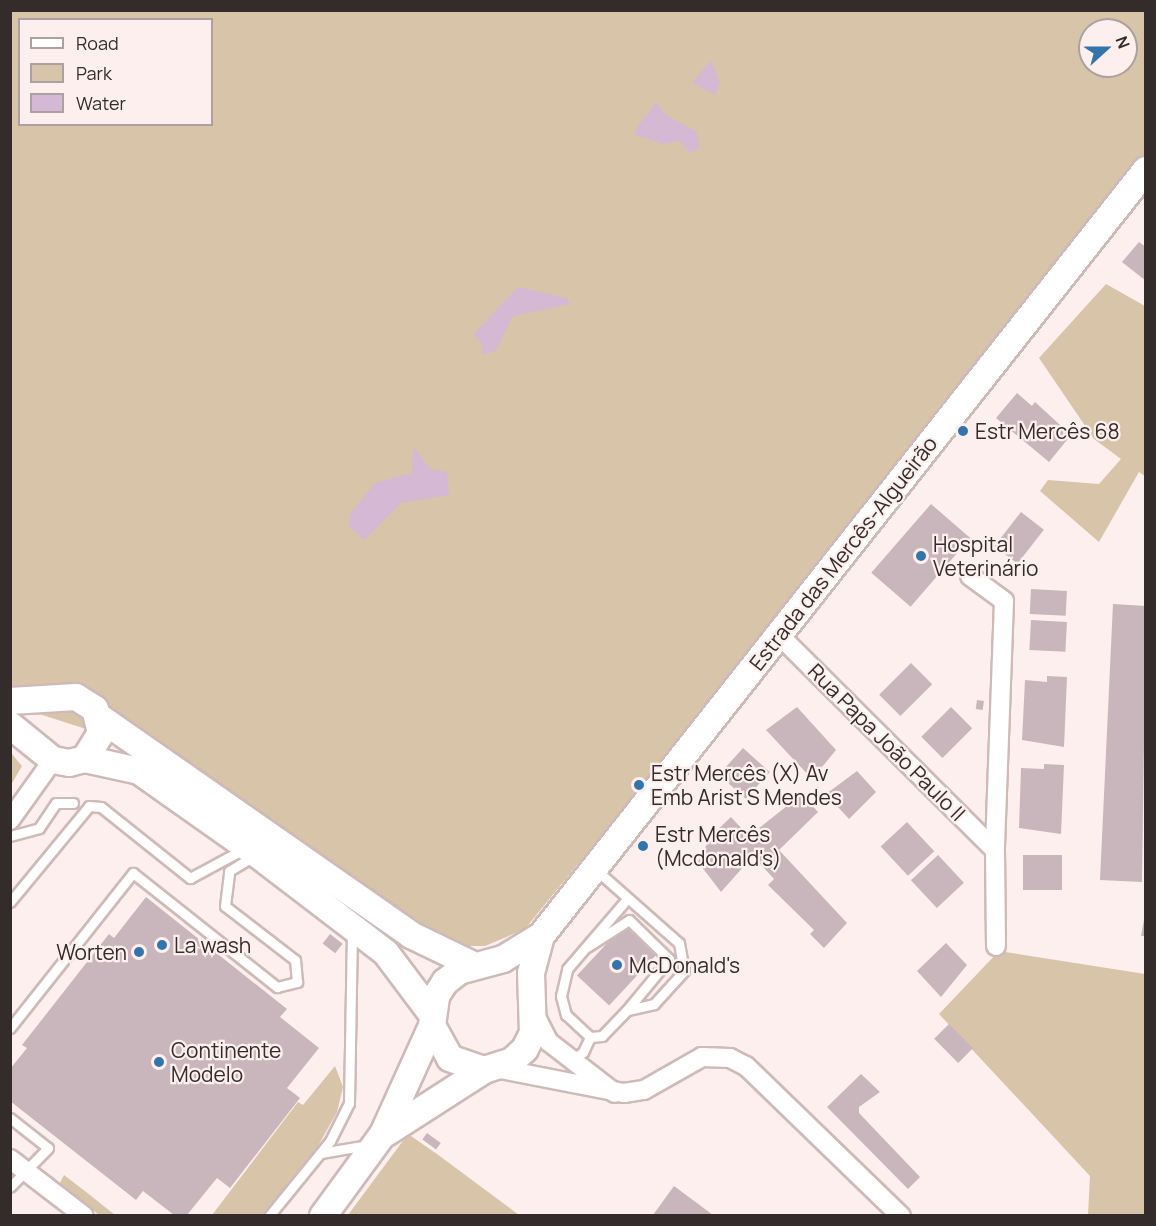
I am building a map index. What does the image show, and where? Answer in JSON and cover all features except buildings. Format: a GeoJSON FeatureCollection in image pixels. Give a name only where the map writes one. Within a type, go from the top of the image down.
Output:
{"type":"FeatureCollection","features":[{"type":"Feature","properties":{"kind":"street","name":"Estrada das Mercês-Algueirão"},"geometry":{"type":"LineString","coordinates":[[323,1215],[380,1139],[432,1019],[445,982],[541,936],[1146,170]]}},
{"type":"Feature","properties":{"kind":"street","name":"Rua Papa João Paulo II"},"geometry":{"type":"LineString","coordinates":[[970,576],[1004,601],[995,850],[996,946]]}},
{"type":"Feature","properties":{"kind":"street","name":"Rua Papa João Paulo II"},"geometry":{"type":"LineString","coordinates":[[778,634],[995,850]]}},
{"type":"Feature","properties":{"kind":"street"},"geometry":{"type":"LineString","coordinates":[[10,701],[76,697],[99,717],[428,946],[479,966],[513,975],[533,1007],[549,1042],[615,1093]]}},
{"type":"Feature","properties":{"kind":"street"},"geometry":{"type":"LineString","coordinates":[[10,820],[44,751],[34,726],[50,700]]}},
{"type":"Feature","properties":{"kind":"street"},"geometry":{"type":"LineString","coordinates":[[85,759],[101,733],[99,717]]}},
{"type":"Feature","properties":{"kind":"street"},"geometry":{"type":"LineString","coordinates":[[10,725],[44,751],[139,771],[352,926],[405,972],[432,1019],[450,1058],[489,1069],[615,1093],[644,1089],[702,1057],[730,1058],[746,1066],[901,1215]]}},
{"type":"Feature","properties":{"kind":"street","name":"Estrada das Mercês-Algueirão"},"geometry":{"type":"LineString","coordinates":[[380,1139],[489,1069],[525,1049],[533,1007],[541,936]]}},
{"type":"Feature","properties":{"kind":"street"},"geometry":{"type":"LineString","coordinates":[[10,1159],[84,1215]]}},
{"type":"Feature","properties":{"kind":"lane"},"geometry":{"type":"LineString","coordinates":[[10,836],[39,828],[56,803],[73,803]]}},
{"type":"Feature","properties":{"kind":"lane"},"geometry":{"type":"LineString","coordinates":[[10,902],[89,806],[101,807],[190,878],[252,852]]}},
{"type":"Feature","properties":{"kind":"lane"},"geometry":{"type":"LineString","coordinates":[[10,1028],[134,873],[277,987],[288,988],[300,972],[295,960],[225,906],[229,872],[236,862],[266,844],[305,860]]}},
{"type":"Feature","properties":{"kind":"lane"},"geometry":{"type":"LineString","coordinates":[[594,869],[678,943],[684,971],[654,1004],[627,1010]]}},
{"type":"Feature","properties":{"kind":"lane"},"geometry":{"type":"LineString","coordinates":[[584,949],[629,920],[669,959],[602,1036],[590,1037],[566,1015],[561,996],[567,969],[584,949],[627,899]]}},
{"type":"Feature","properties":{"kind":"lane"},"geometry":{"type":"LineString","coordinates":[[269,1215],[321,1153],[341,1121],[352,1085],[352,926]]}},
{"type":"Feature","properties":{"kind":"lane"},"geometry":{"type":"LineString","coordinates":[[572,1060],[583,1052],[590,1037]]}},
{"type":"Feature","properties":{"kind":"lane"},"geometry":{"type":"LineString","coordinates":[[10,1118],[48,1148],[29,1173],[10,1186]]}},
{"type":"Feature","properties":{"kind":"lane"},"geometry":{"type":"LineString","coordinates":[[321,1153],[380,1139]]}},
{"type":"Feature","properties":{"kind":"green space"},"geometry":{"type":"Polygon","coordinates":[[[11,11],[1145,11],[1145,164],[525,929],[485,946],[465,946],[437,936],[164,754],[11,705],[11,11]]]}},
{"type":"Feature","properties":{"kind":"green space"},"geometry":{"type":"Polygon","coordinates":[[[1106,284],[1145,306],[1146,477],[1139,472],[1099,542],[1040,491],[1048,480],[1099,484],[1121,459],[1094,439],[1039,358],[1106,284]]]}},
{"type":"Feature","properties":{"kind":"green space"},"geometry":{"type":"Polygon","coordinates":[[[11,753],[22,766],[11,785],[11,753]]]}},
{"type":"Feature","properties":{"kind":"green space"},"geometry":{"type":"Polygon","coordinates":[[[999,951],[1145,974],[1145,1215],[1088,1215],[1090,1176],[939,1014],[999,951]]]}},
{"type":"Feature","properties":{"kind":"green space"},"geometry":{"type":"Polygon","coordinates":[[[335,1066],[343,1087],[337,1112],[318,1146],[262,1215],[212,1215],[298,1102],[303,1105],[335,1066]]]}},
{"type":"Feature","properties":{"kind":"green space"},"geometry":{"type":"Polygon","coordinates":[[[408,1134],[437,1154],[519,1215],[348,1215],[408,1134]]]}},
{"type":"Feature","properties":{"kind":"green space"},"geometry":{"type":"Polygon","coordinates":[[[64,1175],[115,1215],[99,1215],[60,1183],[64,1175]]]}},
{"type":"Feature","properties":{"kind":"water"},"geometry":{"type":"Polygon","coordinates":[[[711,60],[720,82],[715,95],[692,83],[711,60]]]}},
{"type":"Feature","properties":{"kind":"water"},"geometry":{"type":"Polygon","coordinates":[[[656,101],[664,114],[697,132],[699,148],[690,153],[680,141],[663,144],[633,134],[656,101]]]}},
{"type":"Feature","properties":{"kind":"water"},"geometry":{"type":"Polygon","coordinates":[[[518,287],[567,298],[570,304],[513,316],[496,350],[483,355],[481,341],[473,335],[518,287]]]}},
{"type":"Feature","properties":{"kind":"water"},"geometry":{"type":"Polygon","coordinates":[[[413,446],[430,469],[447,472],[449,495],[401,503],[364,540],[349,526],[350,514],[375,483],[412,473],[413,446]]]}},
{"type":"Feature","properties":{"kind":"place","name":"Estr Mercês 68"},"geometry":{"type":"Point","coordinates":[963,431]}},
{"type":"Feature","properties":{"kind":"place","name":"Hospital Veterinário"},"geometry":{"type":"Point","coordinates":[921,556]}},
{"type":"Feature","properties":{"kind":"place","name":"Estr Mercês (X) Av Emb Arist S Mendes"},"geometry":{"type":"Point","coordinates":[639,785]}},
{"type":"Feature","properties":{"kind":"place","name":"Estr Mercês (Mcdonald's)"},"geometry":{"type":"Point","coordinates":[643,846]}},
{"type":"Feature","properties":{"kind":"place","name":"La wash"},"geometry":{"type":"Point","coordinates":[162,945]}},
{"type":"Feature","properties":{"kind":"place","name":"Worten"},"geometry":{"type":"Point","coordinates":[139,952]}},
{"type":"Feature","properties":{"kind":"place","name":"McDonald's"},"geometry":{"type":"Point","coordinates":[617,965]}},
{"type":"Feature","properties":{"kind":"place","name":"Continente Modelo"},"geometry":{"type":"Point","coordinates":[159,1062]}}]}
